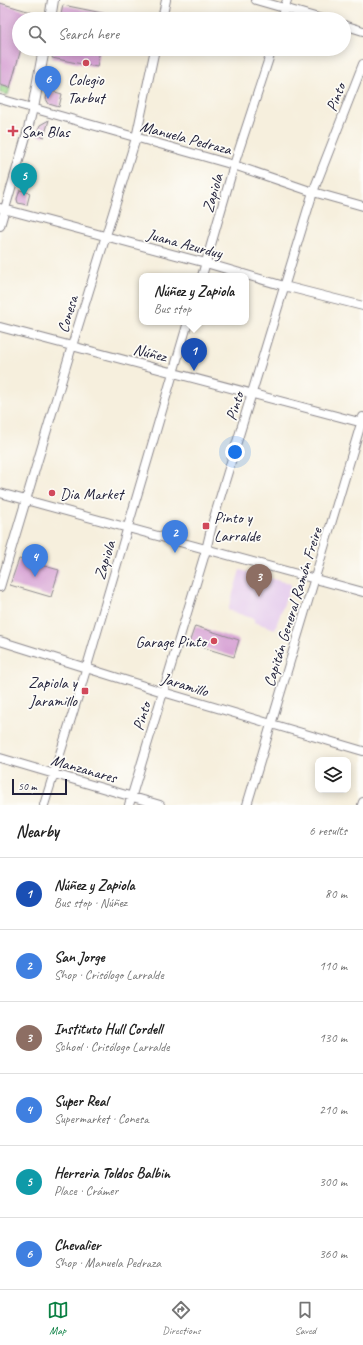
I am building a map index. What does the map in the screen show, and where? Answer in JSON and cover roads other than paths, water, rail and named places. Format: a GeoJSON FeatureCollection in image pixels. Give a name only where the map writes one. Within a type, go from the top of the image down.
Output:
{"type":"FeatureCollection","features":[{"type":"Feature","properties":{"kind":"main road"},"geometry":{"type":"LineString","coordinates":[[51,12],[53,0]]}},
{"type":"Feature","properties":{"kind":"main road"},"geometry":{"type":"LineString","coordinates":[[33,108],[43,56]]}},
{"type":"Feature","properties":{"kind":"street"},"geometry":{"type":"LineString","coordinates":[[163,12],[166,0]]}},
{"type":"Feature","properties":{"kind":"street"},"geometry":{"type":"LineString","coordinates":[[256,0],[298,12]]}},
{"type":"Feature","properties":{"kind":"street"},"geometry":{"type":"LineString","coordinates":[[284,12],[287,0]]}},
{"type":"Feature","properties":{"kind":"street"},"geometry":{"type":"LineString","coordinates":[[351,27],[363,31]]}},
{"type":"Feature","properties":{"kind":"street","name":"Conesa"},"geometry":{"type":"LineString","coordinates":[[0,587],[136,138],[154,56]]}},
{"type":"Feature","properties":{"kind":"street","name":"Zapiola"},"geometry":{"type":"LineString","coordinates":[[203,273],[234,165],[270,56]]}},
{"type":"Feature","properties":{"kind":"street","name":"Pinto"},"geometry":{"type":"LineString","coordinates":[[130,801],[313,192],[363,64]]}},
{"type":"Feature","properties":{"kind":"street","name":"Manuela Pedraza"},"geometry":{"type":"LineString","coordinates":[[0,99],[234,165],[313,192],[363,206]]}},
{"type":"Feature","properties":{"kind":"street"},"geometry":{"type":"LineString","coordinates":[[0,226],[2,209],[27,133],[33,108]]}},
{"type":"Feature","properties":{"kind":"street","name":"Juana Azurduy"},"geometry":{"type":"LineString","coordinates":[[2,209],[240,273]]}},
{"type":"Feature","properties":{"kind":"street","name":"Juana Azurduy"},"geometry":{"type":"LineString","coordinates":[[249,276],[363,306]]}},
{"type":"Feature","properties":{"kind":"street","name":"Zapiola"},"geometry":{"type":"LineString","coordinates":[[44,805],[128,528],[172,372],[187,325]]}},
{"type":"Feature","properties":{"kind":"street","name":"Núñez"},"geometry":{"type":"LineString","coordinates":[[0,327],[253,394],[362,421]]}},
{"type":"Feature","properties":{"kind":"street","name":"Capitán General Ramón Freire"},"geometry":{"type":"LineString","coordinates":[[247,805],[362,421]]}},
{"type":"Feature","properties":{"kind":"street"},"geometry":{"type":"LineString","coordinates":[[0,493],[363,592]]}},
{"type":"Feature","properties":{"kind":"street","name":"Jaramillo"},"geometry":{"type":"LineString","coordinates":[[0,641],[163,692],[363,751]]}},
{"type":"Feature","properties":{"kind":"street","name":"Manzanares"},"geometry":{"type":"LineString","coordinates":[[0,758],[54,774],[130,801],[160,805]]}},
{"type":"Feature","properties":{"kind":"place","name":"Colegio Tarbut"},"geometry":{"type":"Point","coordinates":[86,63]}},
{"type":"Feature","properties":{"kind":"place","name":"Chevalier"},"geometry":{"type":"Point","coordinates":[48,99]}},
{"type":"Feature","properties":{"kind":"place","name":"San Blas"},"geometry":{"type":"Point","coordinates":[13,131]}},
{"type":"Feature","properties":{"kind":"place","name":"Herreria Toldos Balbin"},"geometry":{"type":"Point","coordinates":[24,196]}},
{"type":"Feature","properties":{"kind":"place","name":"Núñez y Zapiola"},"geometry":{"type":"Point","coordinates":[194,371]}},
{"type":"Feature","properties":{"kind":"place","name":"Dia Market"},"geometry":{"type":"Point","coordinates":[52,493]}},
{"type":"Feature","properties":{"kind":"place","name":"Pinto y Larralde"},"geometry":{"type":"Point","coordinates":[206,526]}},
{"type":"Feature","properties":{"kind":"place","name":"San Jorge"},"geometry":{"type":"Point","coordinates":[175,553]}},
{"type":"Feature","properties":{"kind":"place","name":"Super Real"},"geometry":{"type":"Point","coordinates":[35,577]}},
{"type":"Feature","properties":{"kind":"place","name":"Instituto Hull Cordell"},"geometry":{"type":"Point","coordinates":[259,597]}},
{"type":"Feature","properties":{"kind":"place","name":"Garage Pinto"},"geometry":{"type":"Point","coordinates":[214,641]}},
{"type":"Feature","properties":{"kind":"place","name":"Zapiola y Jaramillo"},"geometry":{"type":"Point","coordinates":[85,691]}}]}
